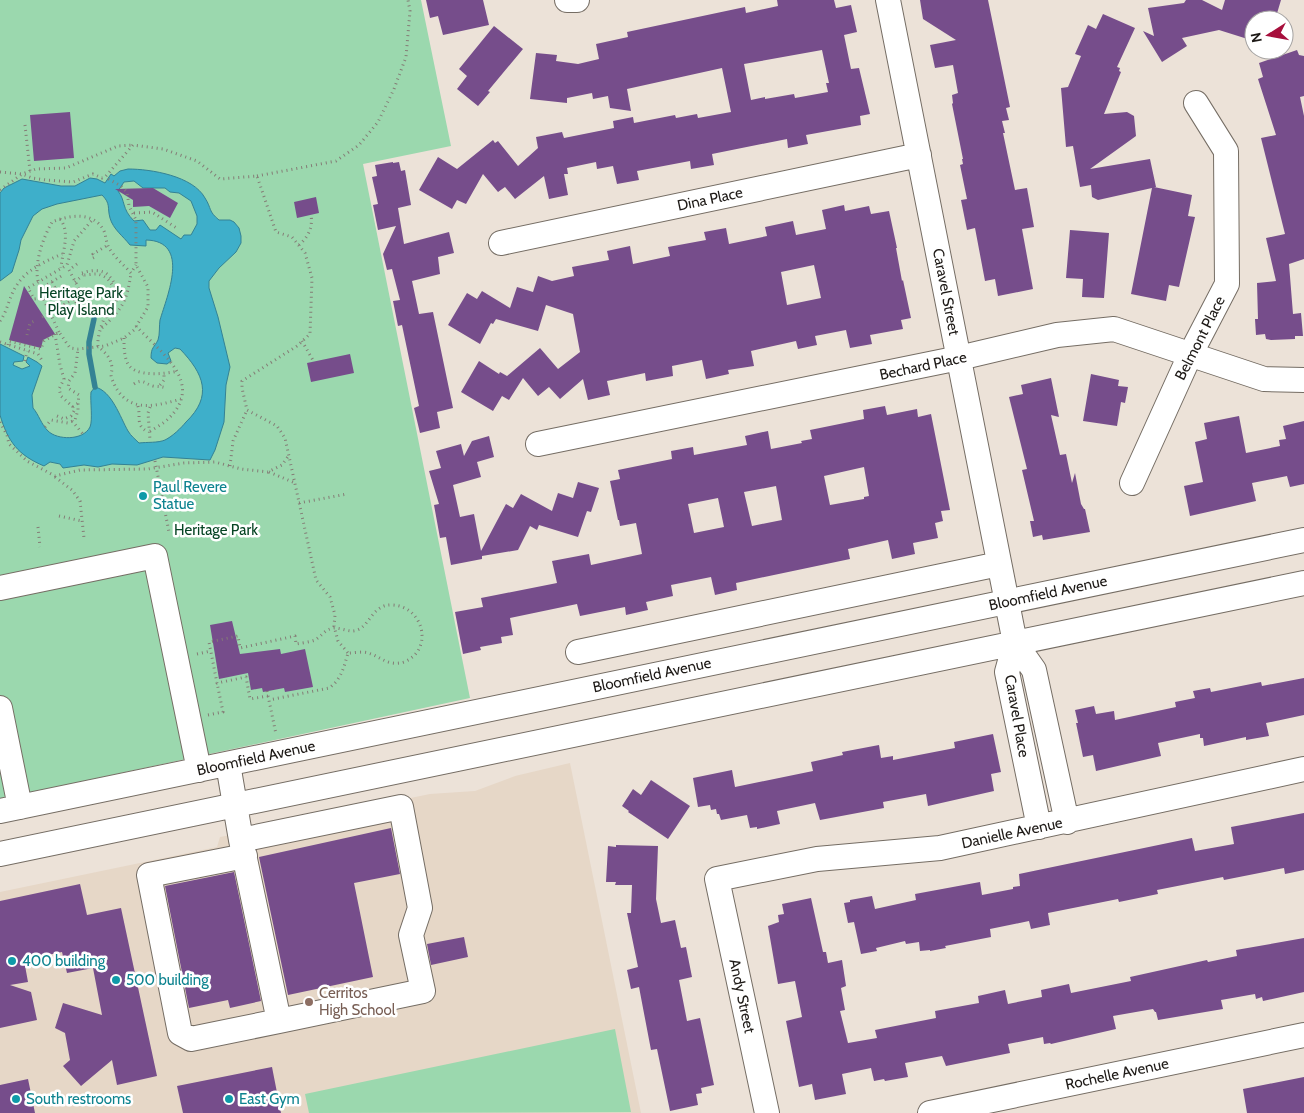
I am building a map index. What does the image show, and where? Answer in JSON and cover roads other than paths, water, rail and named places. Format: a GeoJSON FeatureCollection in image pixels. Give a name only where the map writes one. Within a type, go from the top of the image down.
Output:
{"type":"FeatureCollection","features":[{"type":"Feature","properties":{"kind":"street","name":"Caravel Street"},"geometry":{"type":"LineString","coordinates":[[888,0],[1015,643]]}},
{"type":"Feature","properties":{"kind":"street","name":"Belmont Place"},"geometry":{"type":"LineString","coordinates":[[1132,483],[1190,355],[1227,284],[1226,151],[1196,103]]}},
{"type":"Feature","properties":{"kind":"street","name":"Dina Place"},"geometry":{"type":"LineString","coordinates":[[501,243],[918,155]]}},
{"type":"Feature","properties":{"kind":"street","name":"Bechard Place"},"geometry":{"type":"LineString","coordinates":[[538,444],[959,358],[1057,335],[1114,329],[1264,378],[1304,380]]}},
{"type":"Feature","properties":{"kind":"street","name":"Bloomfield Avenue"},"geometry":{"type":"LineString","coordinates":[[10,809],[1304,540]]}},
{"type":"Feature","properties":{"kind":"street"},"geometry":{"type":"LineString","coordinates":[[0,588],[155,556],[199,770]]}},
{"type":"Feature","properties":{"kind":"street"},"geometry":{"type":"LineString","coordinates":[[578,652],[999,564]]}},
{"type":"Feature","properties":{"kind":"street"},"geometry":{"type":"LineString","coordinates":[[0,854],[1304,583]]}},
{"type":"Feature","properties":{"kind":"street","name":"Caravel Place"},"geometry":{"type":"LineString","coordinates":[[1015,643],[1034,670],[1068,822]]}},
{"type":"Feature","properties":{"kind":"street","name":"Caravel Place"},"geometry":{"type":"LineString","coordinates":[[1015,643],[1007,672],[1038,827]]}},
{"type":"Feature","properties":{"kind":"street"},"geometry":{"type":"LineString","coordinates":[[0,708],[10,809]]}},
{"type":"Feature","properties":{"kind":"street"},"geometry":{"type":"LineString","coordinates":[[228,764],[243,848],[279,1021]]}},
{"type":"Feature","properties":{"kind":"street","name":"Danielle Avenue"},"geometry":{"type":"LineString","coordinates":[[717,879],[817,859],[940,848],[1068,822],[1304,769]]}},
{"type":"Feature","properties":{"kind":"street"},"geometry":{"type":"LineString","coordinates":[[396,771],[420,908],[411,936],[423,991],[191,1039],[180,1033],[149,875],[243,848],[401,807]]}},
{"type":"Feature","properties":{"kind":"street","name":"Andy Street"},"geometry":{"type":"LineString","coordinates":[[717,879],[766,1113]]}},
{"type":"Feature","properties":{"kind":"street","name":"Rochelle Avenue"},"geometry":{"type":"LineString","coordinates":[[930,1113],[1304,1035]]}},
{"type":"Feature","properties":{"kind":"water"},"geometry":{"type":"Polygon","coordinates":[[[128,169],[148,170],[181,179],[199,190],[219,220],[230,220],[239,228],[241,243],[236,252],[219,268],[209,281],[209,288],[230,367],[226,385],[224,422],[210,460],[163,457],[137,465],[112,464],[98,467],[84,465],[63,468],[60,464],[50,462],[44,466],[27,457],[15,447],[3,424],[0,415],[0,344],[24,356],[23,361],[14,362],[13,365],[22,369],[30,366],[26,362],[28,357],[42,366],[32,395],[33,408],[48,431],[57,436],[70,438],[87,432],[91,424],[91,392],[95,387],[101,389],[111,399],[128,431],[139,443],[162,441],[168,438],[182,427],[200,403],[202,385],[200,376],[180,349],[175,348],[168,353],[171,361],[167,364],[157,363],[151,358],[152,350],[158,340],[160,320],[171,284],[172,259],[168,250],[160,243],[146,240],[146,246],[130,245],[113,226],[108,203],[102,195],[57,204],[42,209],[33,216],[21,240],[12,272],[0,281],[0,193],[4,188],[22,179],[61,186],[75,186],[90,178],[105,183],[111,174],[114,176],[120,171],[128,169]],[[134,181],[124,182],[118,191],[127,212],[134,221],[143,220],[150,230],[156,230],[160,225],[181,239],[184,235],[191,235],[197,224],[197,216],[191,201],[179,193],[170,192],[165,188],[143,188],[134,181]]]}},
{"type":"Feature","properties":{"kind":"waterway"},"geometry":{"type":"LineString","coordinates":[[94,319],[89,342],[89,354],[95,387]]}},
{"type":"Feature","properties":{"kind":"place","name":"Paul Revere Statue"},"geometry":{"type":"Point","coordinates":[143,496]}},
{"type":"Feature","properties":{"kind":"place","name":"400 building"},"geometry":{"type":"Point","coordinates":[12,961]}},
{"type":"Feature","properties":{"kind":"place","name":"500 building"},"geometry":{"type":"Point","coordinates":[116,980]}},
{"type":"Feature","properties":{"kind":"place","name":"Cerritos High School"},"geometry":{"type":"Point","coordinates":[309,1002]}},
{"type":"Feature","properties":{"kind":"place","name":"South restrooms"},"geometry":{"type":"Point","coordinates":[16,1099]}},
{"type":"Feature","properties":{"kind":"place","name":"East Gym"},"geometry":{"type":"Point","coordinates":[229,1099]}},
{"type":"Feature","properties":{"kind":"park label","name":"Heritage Park Play Island"},"geometry":{"type":"Point","coordinates":[81,302]}},
{"type":"Feature","properties":{"kind":"park label","name":"Heritage Park"},"geometry":{"type":"Point","coordinates":[216,530]}}]}
